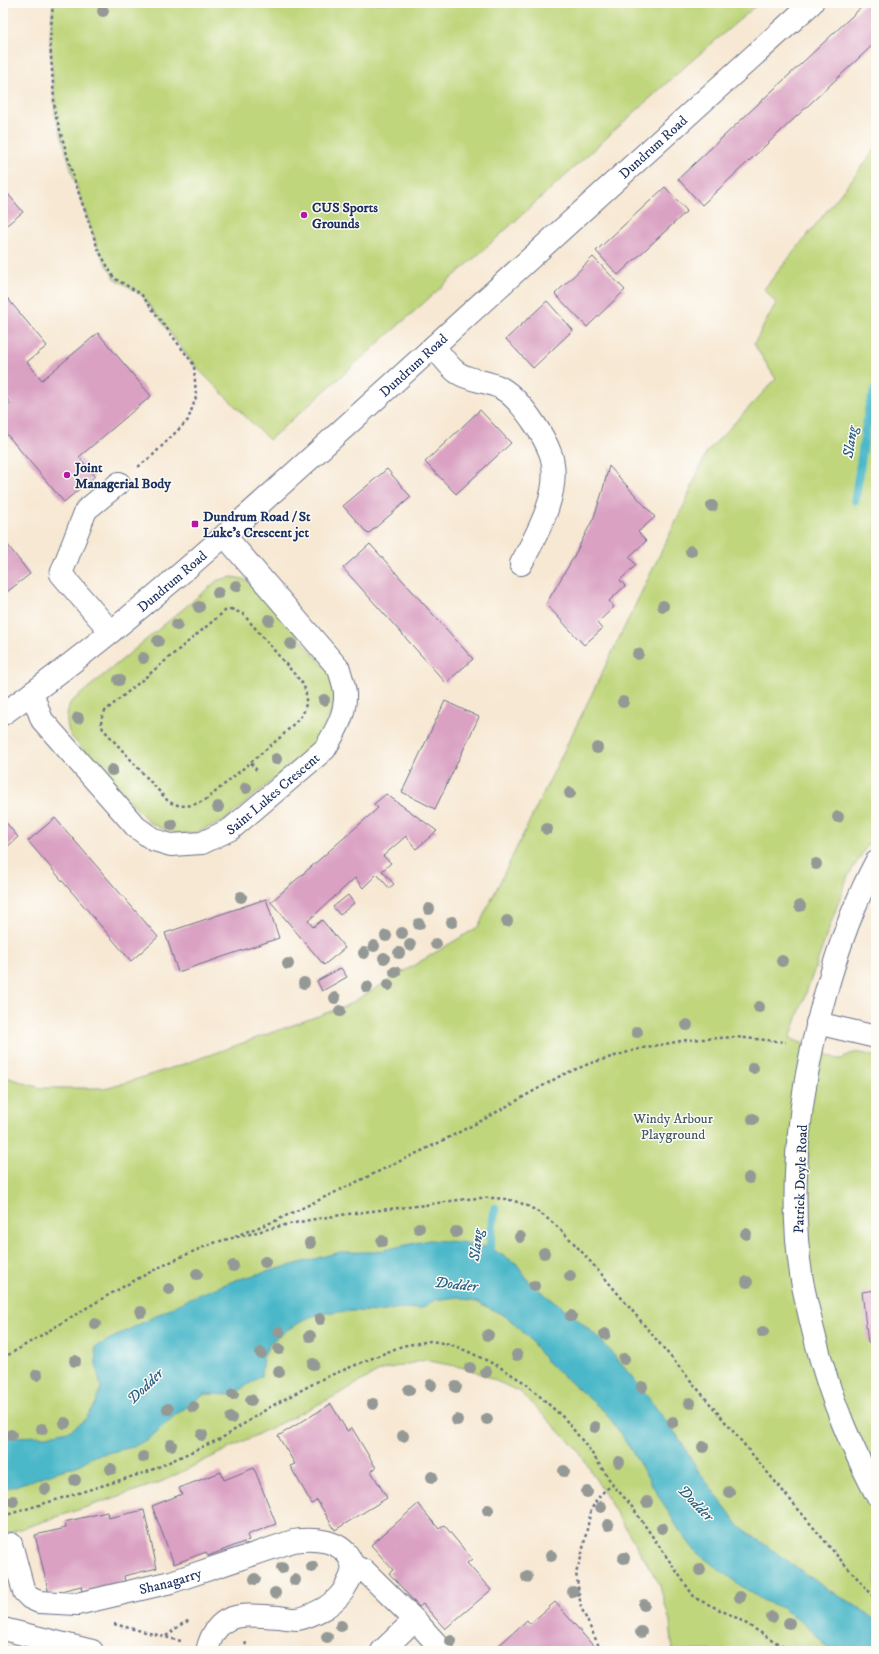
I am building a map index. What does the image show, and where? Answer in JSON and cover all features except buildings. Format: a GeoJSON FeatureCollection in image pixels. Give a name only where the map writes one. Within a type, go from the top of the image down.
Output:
{"type":"FeatureCollection","features":[{"type":"Feature","properties":{"kind":"street","name":"Dundrum Road"},"geometry":{"type":"LineString","coordinates":[[3,714],[111,632],[225,536],[812,3]]}},
{"type":"Feature","properties":{"kind":"street"},"geometry":{"type":"LineString","coordinates":[[434,346],[458,373],[500,388],[510,394],[542,434],[552,456],[554,480],[549,502],[539,531],[521,564]]}},
{"type":"Feature","properties":{"kind":"street"},"geometry":{"type":"LineString","coordinates":[[111,632],[61,574],[86,510],[119,483]]}},
{"type":"Feature","properties":{"kind":"street","name":"Saint Lukes Crescent"},"geometry":{"type":"LineString","coordinates":[[32,693],[42,720],[136,827],[154,840],[172,845],[188,845],[202,843],[231,830],[325,749],[335,732],[344,711],[345,693],[339,669],[225,536]]}},
{"type":"Feature","properties":{"kind":"street","name":"Patrick Doyle Road"},"geometry":{"type":"LineString","coordinates":[[876,862],[862,890],[849,922],[817,1023],[808,1070],[799,1139],[796,1192],[797,1232],[803,1285],[818,1350],[839,1415],[876,1494]]}},
{"type":"Feature","properties":{"kind":"street"},"geometry":{"type":"LineString","coordinates":[[817,1023],[876,1037]]}},
{"type":"Feature","properties":{"kind":"street","name":"Shanagarry"},"geometry":{"type":"LineString","coordinates":[[11,1544],[24,1592],[30,1598],[39,1602],[77,1604],[171,1582],[293,1541],[308,1539],[326,1542],[337,1546],[348,1553],[354,1566],[365,1570],[417,1622],[443,1651]]}},
{"type":"Feature","properties":{"kind":"street"},"geometry":{"type":"LineString","coordinates":[[207,1651],[210,1638],[215,1630],[231,1618],[242,1615],[297,1619],[321,1610],[333,1603],[345,1590],[352,1575],[354,1566]]}},
{"type":"Feature","properties":{"kind":"street"},"geometry":{"type":"LineString","coordinates":[[382,1651],[405,1629],[417,1622]]}},
{"type":"Feature","properties":{"kind":"street"},"geometry":{"type":"LineString","coordinates":[[3,1629],[92,1651]]}},
{"type":"Feature","properties":{"kind":"path"},"geometry":{"type":"LineString","coordinates":[[53,3],[50,41],[55,113],[75,182],[98,249],[114,278],[141,294],[194,365],[196,397],[188,420],[153,455],[119,483]]}},
{"type":"Feature","properties":{"kind":"path"},"geometry":{"type":"LineString","coordinates":[[231,609],[243,614],[303,684],[306,692],[306,704],[303,714],[283,735],[200,803],[176,806],[168,801],[103,729],[100,723],[105,711],[225,611],[231,609]]}},
{"type":"Feature","properties":{"kind":"path"},"geometry":{"type":"LineString","coordinates":[[3,1358],[146,1273],[216,1243],[275,1222],[479,1122],[562,1075],[591,1063],[642,1048],[688,1040],[735,1037],[787,1042],[817,1023]]}},
{"type":"Feature","properties":{"kind":"path"},"geometry":{"type":"LineString","coordinates":[[216,1243],[298,1221],[409,1206],[488,1198],[505,1198],[524,1204],[538,1212],[558,1228],[604,1278],[834,1552],[876,1599]]}},
{"type":"Feature","properties":{"kind":"path"},"geometry":{"type":"LineString","coordinates":[[3,1516],[147,1472],[222,1438],[270,1407],[324,1378],[402,1346],[430,1341],[450,1344],[498,1366],[525,1383],[569,1424],[613,1485],[630,1504],[696,1598],[737,1618],[790,1651]]}},
{"type":"Feature","properties":{"kind":"path"},"geometry":{"type":"LineString","coordinates":[[601,1651],[581,1607],[576,1573],[581,1558],[591,1510],[597,1499],[613,1485]]}},
{"type":"Feature","properties":{"kind":"path"},"geometry":{"type":"LineString","coordinates":[[114,1624],[181,1641],[180,1646]]}},
{"type":"Feature","properties":{"kind":"green space","name":"CUS Sports Grounds"},"geometry":{"type":"Polygon","coordinates":[[[53,3],[759,3],[681,70],[480,253],[269,440],[194,365],[141,294],[114,278],[98,249],[75,182],[55,113],[50,41],[53,3]]]}},
{"type":"Feature","properties":{"kind":"green space","name":"Windy Arbour Playground"},"geometry":{"type":"Polygon","coordinates":[[[876,148],[876,831],[847,878],[790,1038],[837,1059],[842,1059],[855,1053],[862,1053],[876,1057],[876,1651],[673,1651],[670,1622],[659,1583],[578,1450],[520,1392],[470,1369],[425,1360],[381,1370],[333,1397],[161,1482],[3,1535],[3,1076],[40,1088],[109,1088],[184,1064],[346,1006],[478,927],[686,501],[706,453],[776,379],[754,344],[776,303],[764,289],[876,148]]]}},
{"type":"Feature","properties":{"kind":"green space"},"geometry":{"type":"Polygon","coordinates":[[[232,577],[243,579],[254,585],[330,673],[335,686],[335,700],[327,722],[315,744],[223,822],[190,834],[177,833],[160,828],[149,822],[70,735],[67,723],[68,711],[70,703],[218,580],[232,577]]]}},
{"type":"Feature","properties":{"kind":"water","name":"Dodder"},"geometry":{"type":"Polygon","coordinates":[[[429,1240],[460,1242],[490,1248],[516,1263],[532,1285],[573,1315],[600,1339],[633,1378],[677,1435],[699,1472],[740,1527],[827,1589],[861,1609],[876,1621],[876,1651],[829,1651],[812,1630],[782,1608],[764,1601],[738,1584],[696,1552],[679,1530],[627,1443],[606,1413],[546,1361],[529,1338],[507,1317],[479,1303],[458,1297],[435,1300],[420,1309],[400,1308],[380,1312],[352,1311],[326,1313],[310,1317],[287,1330],[270,1343],[263,1358],[261,1376],[233,1395],[205,1394],[174,1416],[150,1438],[133,1447],[94,1456],[77,1466],[3,1490],[3,1437],[47,1436],[71,1430],[84,1421],[95,1405],[101,1388],[96,1364],[95,1347],[190,1298],[236,1280],[340,1252],[374,1252],[429,1240]]]}},
{"type":"Feature","properties":{"kind":"waterway","name":"Slang"},"geometry":{"type":"LineString","coordinates":[[855,500],[869,407],[876,388]]}},
{"type":"Feature","properties":{"kind":"waterway","name":"Slang"},"geometry":{"type":"LineString","coordinates":[[488,1260],[495,1208]]}},
{"type":"Feature","properties":{"kind":"place","name":"CUS Sports Grounds"},"geometry":{"type":"Point","coordinates":[304,215]}},
{"type":"Feature","properties":{"kind":"place","name":"Joint Managerial Body"},"geometry":{"type":"Point","coordinates":[67,475]}},
{"type":"Feature","properties":{"kind":"place","name":"Dundrum Road / St Luke's Crescent jct"},"geometry":{"type":"Point","coordinates":[195,524]}}]}
